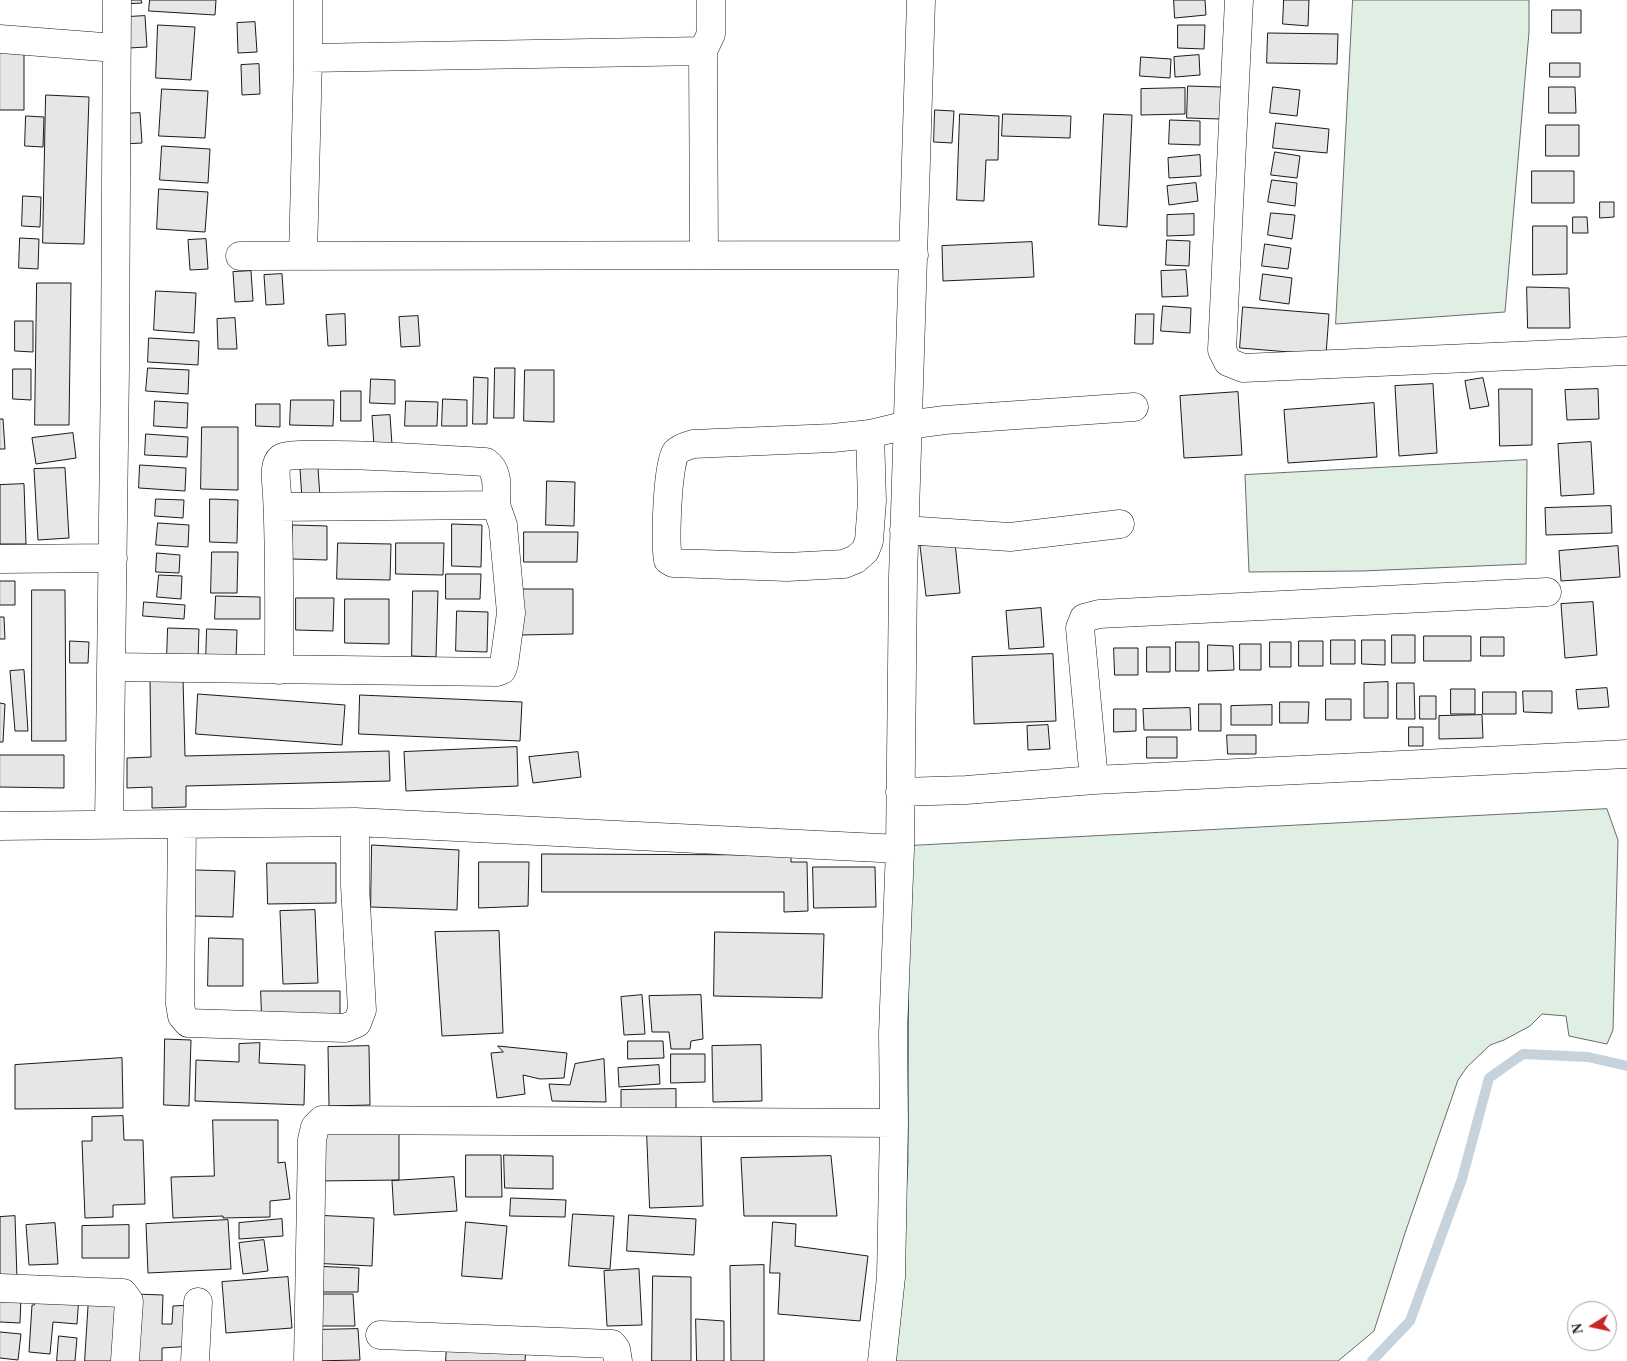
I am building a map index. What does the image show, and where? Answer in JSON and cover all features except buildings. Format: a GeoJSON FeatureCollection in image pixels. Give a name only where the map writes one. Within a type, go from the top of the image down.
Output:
{"type":"FeatureCollection","features":[{"type":"Feature","properties":{"kind":"street"},"geometry":{"type":"LineString","coordinates":[[109,824],[116,368],[117,0]]}},
{"type":"Feature","properties":{"kind":"street"},"geometry":{"type":"LineString","coordinates":[[303,256],[308,0]]}},
{"type":"Feature","properties":{"kind":"street"},"geometry":{"type":"LineString","coordinates":[[704,255],[703,51],[711,34],[711,0]]}},
{"type":"Feature","properties":{"kind":"street"},"geometry":{"type":"LineString","coordinates":[[882,1361],[891,1277],[894,1123],[893,1033],[900,849],[904,530],[914,255],[920,0]]}},
{"type":"Feature","properties":{"kind":"street"},"geometry":{"type":"LineString","coordinates":[[1239,0],[1222,350],[1228,362],[1244,368],[1627,351]]}},
{"type":"Feature","properties":{"kind":"street"},"geometry":{"type":"LineString","coordinates":[[0,39],[116,48]]}},
{"type":"Feature","properties":{"kind":"street"},"geometry":{"type":"LineString","coordinates":[[308,58],[703,51]]}},
{"type":"Feature","properties":{"kind":"street"},"geometry":{"type":"LineString","coordinates":[[240,256],[914,255]]}},
{"type":"Feature","properties":{"kind":"street"},"geometry":{"type":"LineString","coordinates":[[870,434],[872,501],[868,540],[865,551],[856,559],[844,564],[787,567],[674,563],[668,560],[669,476],[675,454],[682,447],[694,444],[833,438],[870,434],[907,425],[945,420],[1134,407]]}},
{"type":"Feature","properties":{"kind":"street"},"geometry":{"type":"LineString","coordinates":[[111,667],[279,670],[497,672],[502,670],[511,613],[503,525],[496,505],[496,476],[493,466],[486,462],[318,454],[290,454],[281,458],[276,466],[279,670]]}},
{"type":"Feature","properties":{"kind":"street"},"geometry":{"type":"LineString","coordinates":[[278,507],[496,505]]}},
{"type":"Feature","properties":{"kind":"street"},"geometry":{"type":"LineString","coordinates":[[904,530],[1010,537],[1120,524]]}},
{"type":"Feature","properties":{"kind":"street"},"geometry":{"type":"LineString","coordinates":[[0,560],[113,558]]}},
{"type":"Feature","properties":{"kind":"street"},"geometry":{"type":"LineString","coordinates":[[1094,780],[1080,628],[1084,618],[1099,614],[1547,592]]}},
{"type":"Feature","properties":{"kind":"street"},"geometry":{"type":"LineString","coordinates":[[900,792],[966,790],[1094,780],[1627,754]]}},
{"type":"Feature","properties":{"kind":"street"},"geometry":{"type":"LineString","coordinates":[[0,826],[355,822],[900,849]]}},
{"type":"Feature","properties":{"kind":"street"},"geometry":{"type":"LineString","coordinates":[[182,824],[180,1004],[182,1016],[188,1023],[345,1028],[357,1023],[362,1010],[355,886],[355,822]]}},
{"type":"Feature","properties":{"kind":"street"},"geometry":{"type":"LineString","coordinates":[[308,1361],[312,1140],[315,1127],[322,1120],[894,1123]]}},
{"type":"Feature","properties":{"kind":"street"},"geometry":{"type":"LineString","coordinates":[[0,1288],[123,1293],[129,1300],[125,1361]]}},
{"type":"Feature","properties":{"kind":"street"},"geometry":{"type":"LineString","coordinates":[[195,1361],[198,1302]]}},
{"type":"Feature","properties":{"kind":"street"},"geometry":{"type":"LineString","coordinates":[[380,1335],[612,1344],[616,1349],[618,1361]]}},
{"type":"Feature","properties":{"kind":"green space"},"geometry":{"type":"Polygon","coordinates":[[[1353,0],[1529,0],[1529,32],[1505,312],[1336,324],[1353,0]]]}},
{"type":"Feature","properties":{"kind":"green space"},"geometry":{"type":"Polygon","coordinates":[[[1527,460],[1526,564],[1362,571],[1249,572],[1245,475],[1527,460]]]}},
{"type":"Feature","properties":{"kind":"green space"},"geometry":{"type":"Polygon","coordinates":[[[1607,809],[1618,840],[1613,1030],[1607,1044],[1569,1036],[1566,1016],[1542,1014],[1530,1026],[1490,1045],[1467,1067],[1458,1080],[1405,1233],[1374,1331],[1338,1361],[896,1361],[908,1162],[909,846],[1607,809]]]}},
{"type":"Feature","properties":{"kind":"waterway"},"geometry":{"type":"LineString","coordinates":[[1372,1361],[1410,1321],[1462,1179],[1489,1078],[1523,1054],[1588,1057],[1627,1066]]}}]}
